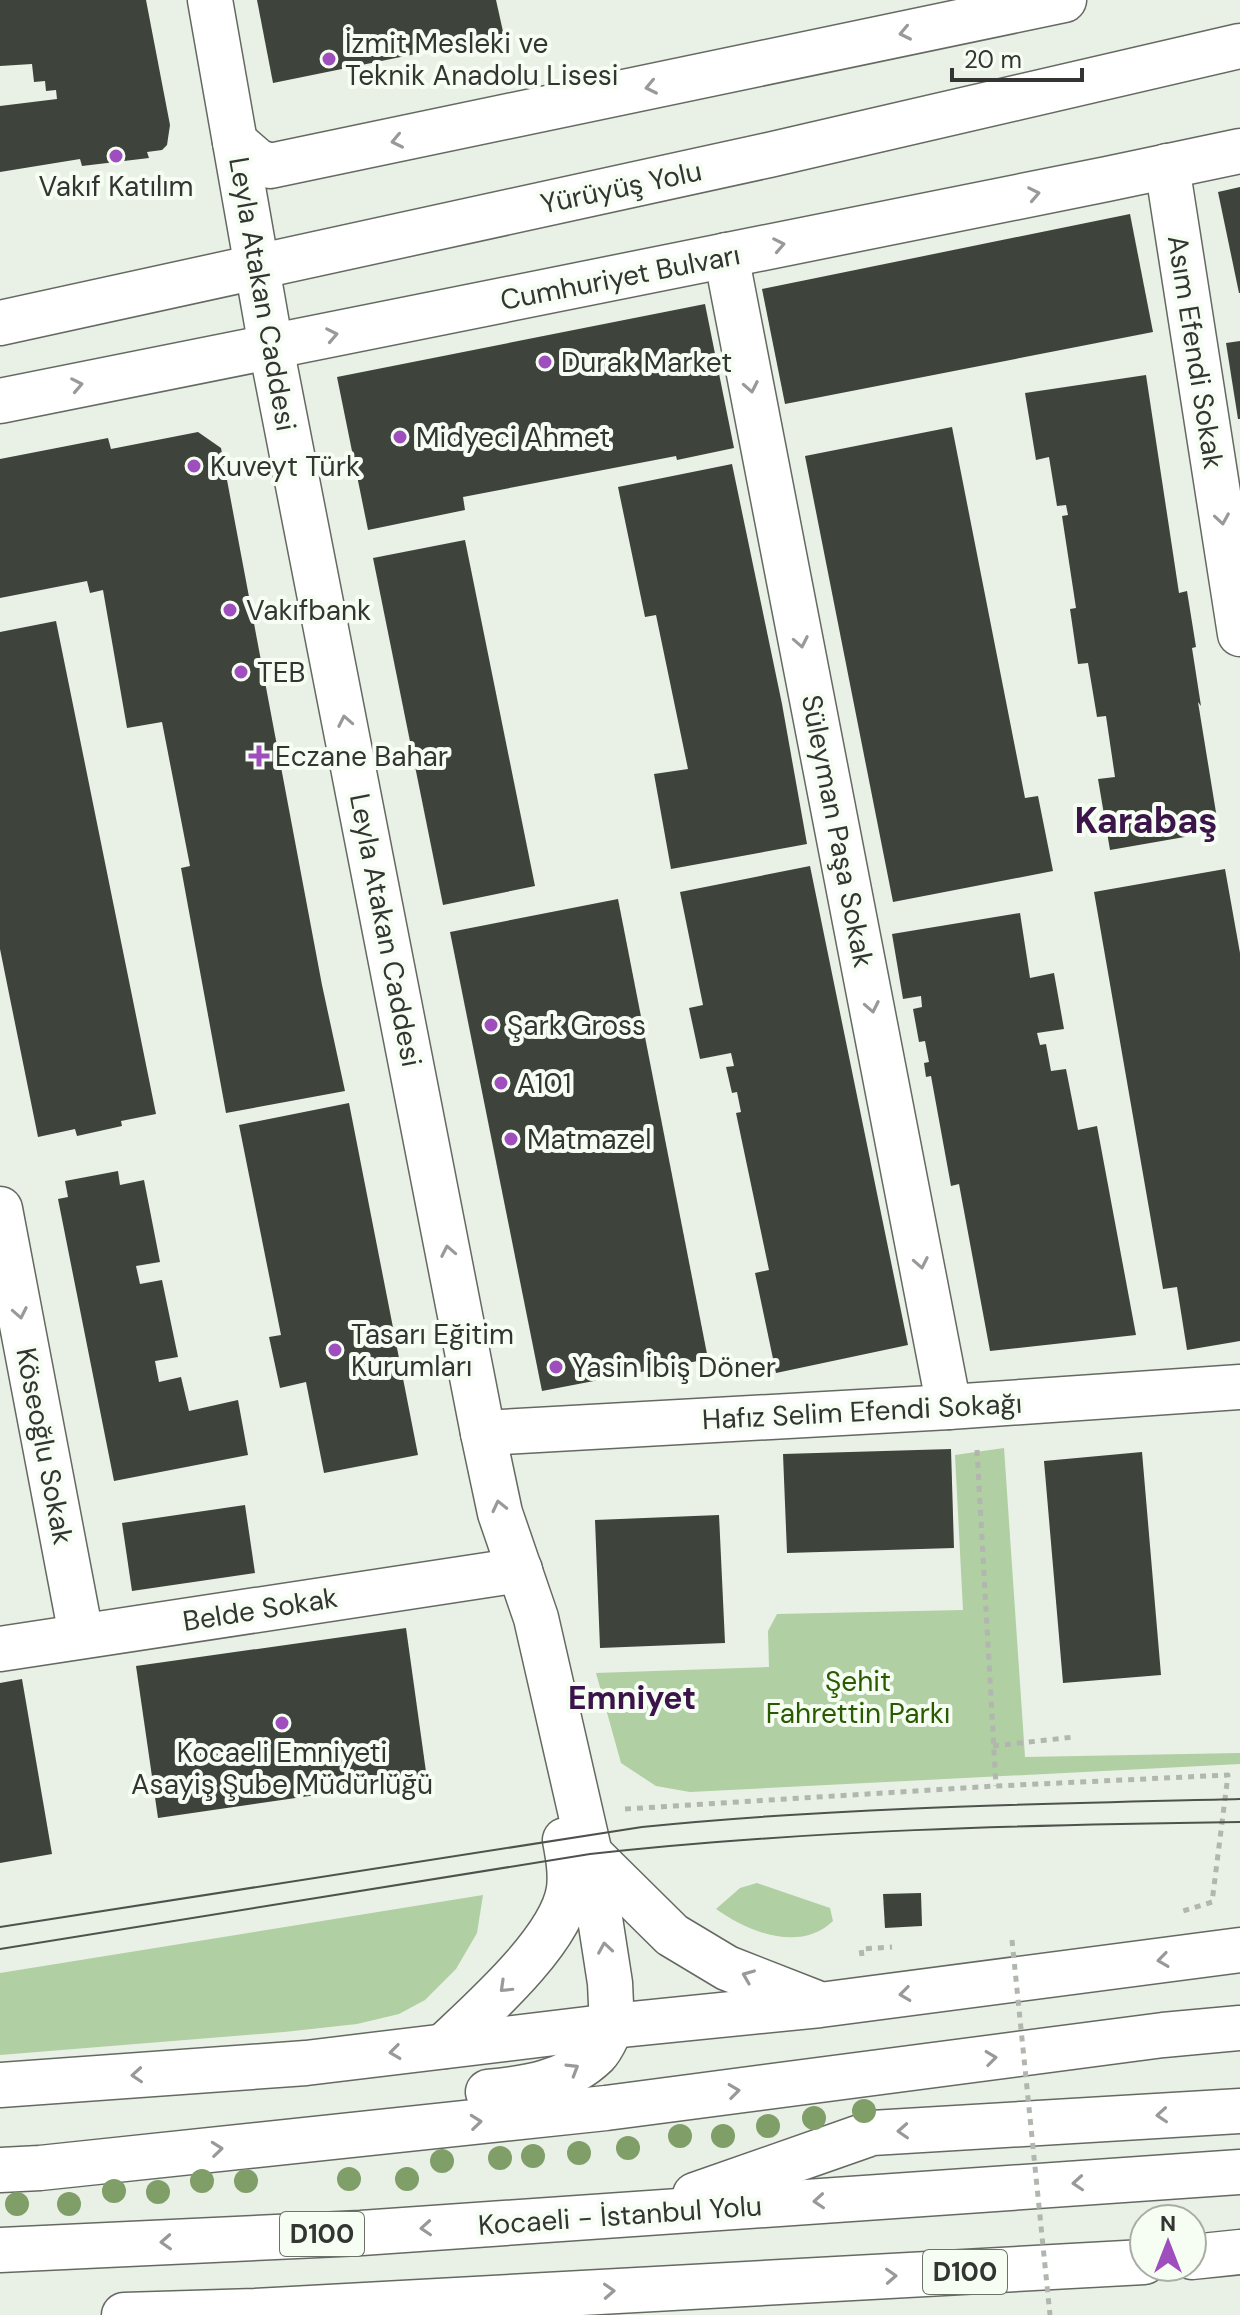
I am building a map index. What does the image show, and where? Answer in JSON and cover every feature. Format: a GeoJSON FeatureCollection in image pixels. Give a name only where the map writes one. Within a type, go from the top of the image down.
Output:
{"type":"FeatureCollection","features":[{"type":"Feature","properties":{"kind":"main road","name":"Leyla Atakan Caddesi"},"geometry":{"type":"LineString","coordinates":[[210,0],[271,347],[483,1433],[513,1571],[536,1618],[585,1835],[610,1983],[612,2026]]}},
{"type":"Feature","properties":{"kind":"main road"},"geometry":{"type":"LineString","coordinates":[[235,142],[257,161],[270,166],[1064,0]]}},
{"type":"Feature","properties":{"kind":"main road","name":"Yürüyüş Yolu"},"geometry":{"type":"LineString","coordinates":[[0,323],[769,155],[1240,46]]}},
{"type":"Feature","properties":{"kind":"main road","name":"Cumhuriyet Bulvarı"},"geometry":{"type":"LineString","coordinates":[[0,401],[1240,151]]}},
{"type":"Feature","properties":{"kind":"main road","name":"Asım Efendi Sokak"},"geometry":{"type":"LineString","coordinates":[[1167,166],[1240,634]]}},
{"type":"Feature","properties":{"kind":"main road","name":"Süleyman Paşa Sokak"},"geometry":{"type":"LineString","coordinates":[[726,255],[963,1422]]}},
{"type":"Feature","properties":{"kind":"main road","name":"Köseoğlu Sokak"},"geometry":{"type":"LineString","coordinates":[[0,1209],[81,1635]]}},
{"type":"Feature","properties":{"kind":"main road","name":"Hafız Selim Efendi Sokağı"},"geometry":{"type":"LineString","coordinates":[[483,1433],[963,1422],[1240,1387]]}},
{"type":"Feature","properties":{"kind":"main road"},"geometry":{"type":"LineString","coordinates":[[444,2046],[516,1977],[554,1926],[568,1891],[568,1857],[513,1571]]}},
{"type":"Feature","properties":{"kind":"main road","name":"Belde Sokak"},"geometry":{"type":"LineString","coordinates":[[0,1649],[513,1571]]}},
{"type":"Feature","properties":{"kind":"main road"},"geometry":{"type":"LineString","coordinates":[[585,1835],[672,1935],[727,1968],[820,2005]]}},
{"type":"Feature","properties":{"kind":"main road"},"geometry":{"type":"LineString","coordinates":[[0,2085],[306,2063],[612,2026],[820,2005],[1240,1950]]}},
{"type":"Feature","properties":{"kind":"main road"},"geometry":{"type":"LineString","coordinates":[[0,2157],[98,2143],[198,2121],[545,2084],[574,2070],[597,2053],[612,2026]]}},
{"type":"Feature","properties":{"kind":"main road"},"geometry":{"type":"LineString","coordinates":[[0,2170],[56,2167],[606,2108],[1163,2035],[1240,2028]]}},
{"type":"Feature","properties":{"kind":"main road"},"geometry":{"type":"LineString","coordinates":[[643,2213],[872,2133],[1240,2111]]}},
{"type":"Feature","properties":{"kind":"main road","name":"Kocaeli - İstanbul Yolu"},"geometry":{"type":"LineString","coordinates":[[0,2250],[361,2233],[1240,2172]]}},
{"type":"Feature","properties":{"kind":"main road"},"geometry":{"type":"LineString","coordinates":[[1208,2255],[1240,2252]]}},
{"type":"Feature","properties":{"kind":"main road","name":"D100"},"geometry":{"type":"LineString","coordinates":[[531,2295],[1128,2263]]}},
{"type":"Feature","properties":{"kind":"main road"},"geometry":{"type":"LineString","coordinates":[[124,2315],[255,2311],[531,2295]]}},
{"type":"Feature","properties":{"kind":"main road"},"geometry":{"type":"LineString","coordinates":[[407,2315],[531,2295]]}},
{"type":"Feature","properties":{"kind":"path"},"geometry":{"type":"LineString","coordinates":[[963,1422],[996,1786]]}},
{"type":"Feature","properties":{"kind":"path"},"geometry":{"type":"LineString","coordinates":[[993,1746],[1074,1737]]}},
{"type":"Feature","properties":{"kind":"path"},"geometry":{"type":"LineString","coordinates":[[585,1835],[635,1807],[1228,1775],[1212,1902],[1171,1915]]}},
{"type":"Feature","properties":{"kind":"path"},"geometry":{"type":"LineString","coordinates":[[1012,1940],[1050,2315]]}},
{"type":"Feature","properties":{"kind":"path"},"geometry":{"type":"LineString","coordinates":[[861,1949],[865,1968]]}},
{"type":"Feature","properties":{"kind":"path"},"geometry":{"type":"LineString","coordinates":[[1003,1956],[1019,1954]]}},
{"type":"Feature","properties":{"kind":"green space","name":"Şehit Fahrettin Parkı"},"geometry":{"type":"Polygon","coordinates":[[[1004,1448],[1025,1757],[1240,1753],[1240,1764],[690,1792],[656,1786],[621,1763],[596,1673],[769,1667],[768,1631],[777,1614],[963,1610],[955,1455],[1004,1448]]]}},
{"type":"Feature","properties":{"kind":"green space"},"geometry":{"type":"Polygon","coordinates":[[[757,1883],[830,1908],[833,1921],[820,1931],[805,1936],[774,1936],[743,1925],[716,1909],[740,1888],[757,1883]]]}},
{"type":"Feature","properties":{"kind":"green space"},"geometry":{"type":"Polygon","coordinates":[[[483,1895],[477,1933],[456,1969],[425,2000],[399,2014],[357,2024],[284,2032],[0,2055],[0,1973],[483,1895]]]}},
{"type":"Feature","properties":{"kind":"building"},"geometry":{"type":"Polygon","coordinates":[[[0,0],[146,0],[170,125],[167,145],[162,150],[147,152],[149,158],[82,166],[80,159],[0,172],[0,106],[57,99],[56,90],[46,91],[45,81],[34,82],[32,64],[0,66],[0,0]]]}},
{"type":"Feature","properties":{"kind":"building","name":"İzmit Mesleki ve Teknik Anadolu Lisesi"},"geometry":{"type":"Polygon","coordinates":[[[257,0],[496,0],[504,36],[273,83],[257,0]]]}},
{"type":"Feature","properties":{"kind":"building"},"geometry":{"type":"Polygon","coordinates":[[[1240,187],[1240,293],[1239,293],[1218,192],[1240,187]]]}},
{"type":"Feature","properties":{"kind":"building"},"geometry":{"type":"Polygon","coordinates":[[[1130,214],[1153,332],[785,404],[762,289],[1130,214]]]}},
{"type":"Feature","properties":{"kind":"building"},"geometry":{"type":"Polygon","coordinates":[[[705,304],[734,448],[677,460],[676,456],[463,497],[465,510],[368,530],[337,377],[705,304]]]}},
{"type":"Feature","properties":{"kind":"building"},"geometry":{"type":"Polygon","coordinates":[[[1240,341],[1240,419],[1238,419],[1226,343],[1240,341]]]}},
{"type":"Feature","properties":{"kind":"building"},"geometry":{"type":"Polygon","coordinates":[[[1146,375],[1179,593],[1187,591],[1196,647],[1192,648],[1201,706],[1198,702],[1219,831],[1110,850],[1098,779],[1115,777],[1106,716],[1097,717],[1088,663],[1078,664],[1070,609],[1076,608],[1062,516],[1068,515],[1066,505],[1057,506],[1049,457],[1036,460],[1025,393],[1146,375]]]}},
{"type":"Feature","properties":{"kind":"building"},"geometry":{"type":"Polygon","coordinates":[[[952,427],[1025,798],[1038,796],[1053,871],[893,902],[805,456],[952,427]]]}},
{"type":"Feature","properties":{"kind":"building"},"geometry":{"type":"Polygon","coordinates":[[[198,432],[221,448],[322,985],[345,1091],[226,1113],[181,868],[190,866],[162,722],[127,728],[103,590],[90,593],[87,581],[0,598],[0,459],[108,438],[111,449],[198,432]]]}},
{"type":"Feature","properties":{"kind":"building"},"geometry":{"type":"Polygon","coordinates":[[[732,464],[782,704],[807,844],[671,869],[654,774],[688,769],[656,615],[645,617],[618,487],[732,464]]]}},
{"type":"Feature","properties":{"kind":"building"},"geometry":{"type":"Polygon","coordinates":[[[465,540],[535,886],[443,905],[373,558],[465,540]]]}},
{"type":"Feature","properties":{"kind":"building"},"geometry":{"type":"Polygon","coordinates":[[[56,621],[156,1114],[121,1121],[122,1126],[77,1136],[75,1129],[38,1137],[0,949],[0,632],[56,621]]]}},
{"type":"Feature","properties":{"kind":"building"},"geometry":{"type":"Polygon","coordinates":[[[810,866],[908,1345],[776,1373],[755,1273],[769,1270],[736,1113],[741,1112],[737,1092],[732,1093],[726,1067],[734,1066],[731,1053],[700,1059],[689,1008],[703,1005],[680,892],[810,866]]]}},
{"type":"Feature","properties":{"kind":"building"},"geometry":{"type":"Polygon","coordinates":[[[1225,869],[1240,953],[1240,1341],[1187,1350],[1177,1287],[1163,1289],[1094,892],[1225,869]]]}},
{"type":"Feature","properties":{"kind":"building"},"geometry":{"type":"Polygon","coordinates":[[[618,899],[708,1359],[542,1391],[450,932],[618,899]]]}},
{"type":"Feature","properties":{"kind":"building"},"geometry":{"type":"Polygon","coordinates":[[[1020,913],[1030,978],[1054,973],[1064,1029],[1037,1033],[1040,1045],[1046,1044],[1051,1071],[1066,1069],[1078,1130],[1097,1126],[1136,1335],[990,1351],[959,1184],[951,1186],[931,1076],[926,1077],[924,1063],[929,1062],[925,1041],[919,1042],[913,1009],[922,1007],[921,996],[903,999],[892,934],[1020,913]]]}},
{"type":"Feature","properties":{"kind":"building"},"geometry":{"type":"Polygon","coordinates":[[[349,1103],[418,1455],[324,1473],[306,1382],[280,1388],[269,1337],[281,1335],[239,1125],[349,1103]]]}},
{"type":"Feature","properties":{"kind":"building"},"geometry":{"type":"Polygon","coordinates":[[[118,1171],[120,1185],[144,1180],[160,1262],[136,1266],[140,1284],[162,1280],[178,1357],[155,1361],[159,1382],[181,1377],[189,1411],[238,1400],[248,1455],[114,1481],[58,1199],[68,1197],[65,1181],[118,1171]]]}},
{"type":"Feature","properties":{"kind":"building"},"geometry":{"type":"Polygon","coordinates":[[[951,1449],[954,1548],[787,1553],[783,1454],[951,1449]]]}},
{"type":"Feature","properties":{"kind":"building"},"geometry":{"type":"Polygon","coordinates":[[[1142,1452],[1161,1675],[1063,1683],[1044,1461],[1142,1452]]]}},
{"type":"Feature","properties":{"kind":"building"},"geometry":{"type":"Polygon","coordinates":[[[245,1505],[255,1573],[132,1591],[122,1523],[245,1505]]]}},
{"type":"Feature","properties":{"kind":"building"},"geometry":{"type":"Polygon","coordinates":[[[719,1515],[725,1643],[600,1648],[595,1520],[719,1515]]]}},
{"type":"Feature","properties":{"kind":"building","name":"Kocaeli Emniyeti Asayiş Şube Müdürlüğü"},"geometry":{"type":"Polygon","coordinates":[[[406,1628],[427,1779],[158,1818],[136,1666],[406,1628]]]}},
{"type":"Feature","properties":{"kind":"building"},"geometry":{"type":"Polygon","coordinates":[[[22,1679],[52,1854],[0,1863],[0,1683],[22,1679]]]}},
{"type":"Feature","properties":{"kind":"building"},"geometry":{"type":"Polygon","coordinates":[[[921,1893],[922,1926],[885,1928],[883,1894],[921,1893]]]}},
{"type":"Feature","properties":{"kind":"tram line"},"geometry":{"type":"LineString","coordinates":[[0,1927],[642,1827],[866,1811],[1240,1799]]}},
{"type":"Feature","properties":{"kind":"tram line"},"geometry":{"type":"LineString","coordinates":[[0,1949],[590,1854],[833,1834],[1240,1822]]}},
{"type":"Feature","properties":{"kind":"place","name":"İzmit Mesleki ve Teknik Anadolu Lisesi"},"geometry":{"type":"Point","coordinates":[329,59]}},
{"type":"Feature","properties":{"kind":"place","name":"Vakıf Katılım"},"geometry":{"type":"Point","coordinates":[116,156]}},
{"type":"Feature","properties":{"kind":"place","name":"Durak Market"},"geometry":{"type":"Point","coordinates":[545,362]}},
{"type":"Feature","properties":{"kind":"place","name":"Midyeci Ahmet"},"geometry":{"type":"Point","coordinates":[400,437]}},
{"type":"Feature","properties":{"kind":"place","name":"Kuveyt Türk"},"geometry":{"type":"Point","coordinates":[194,466]}},
{"type":"Feature","properties":{"kind":"place","name":"Vakıfbank"},"geometry":{"type":"Point","coordinates":[230,610]}},
{"type":"Feature","properties":{"kind":"place","name":"TEB"},"geometry":{"type":"Point","coordinates":[241,672]}},
{"type":"Feature","properties":{"kind":"place","name":"Eczane Bahar"},"geometry":{"type":"Point","coordinates":[259,756]}},
{"type":"Feature","properties":{"kind":"place","name":"Şark Gross"},"geometry":{"type":"Point","coordinates":[491,1025]}},
{"type":"Feature","properties":{"kind":"place","name":"A101"},"geometry":{"type":"Point","coordinates":[501,1083]}},
{"type":"Feature","properties":{"kind":"place","name":"Matmazel"},"geometry":{"type":"Point","coordinates":[511,1139]}},
{"type":"Feature","properties":{"kind":"place","name":"Tasarı Eğitim Kurumları"},"geometry":{"type":"Point","coordinates":[335,1350]}},
{"type":"Feature","properties":{"kind":"place","name":"Yasin İbiş Döner"},"geometry":{"type":"Point","coordinates":[556,1367]}},
{"type":"Feature","properties":{"kind":"place","name":"Kocaeli Emniyeti Asayiş Şube Müdürlüğü"},"geometry":{"type":"Point","coordinates":[282,1723]}},
{"type":"Feature","properties":{"kind":"district","name":"Karabaş"},"geometry":{"type":"Point","coordinates":[1146,820]}},
{"type":"Feature","properties":{"kind":"district","name":"Emniyet"},"geometry":{"type":"Point","coordinates":[632,1698]}}]}
